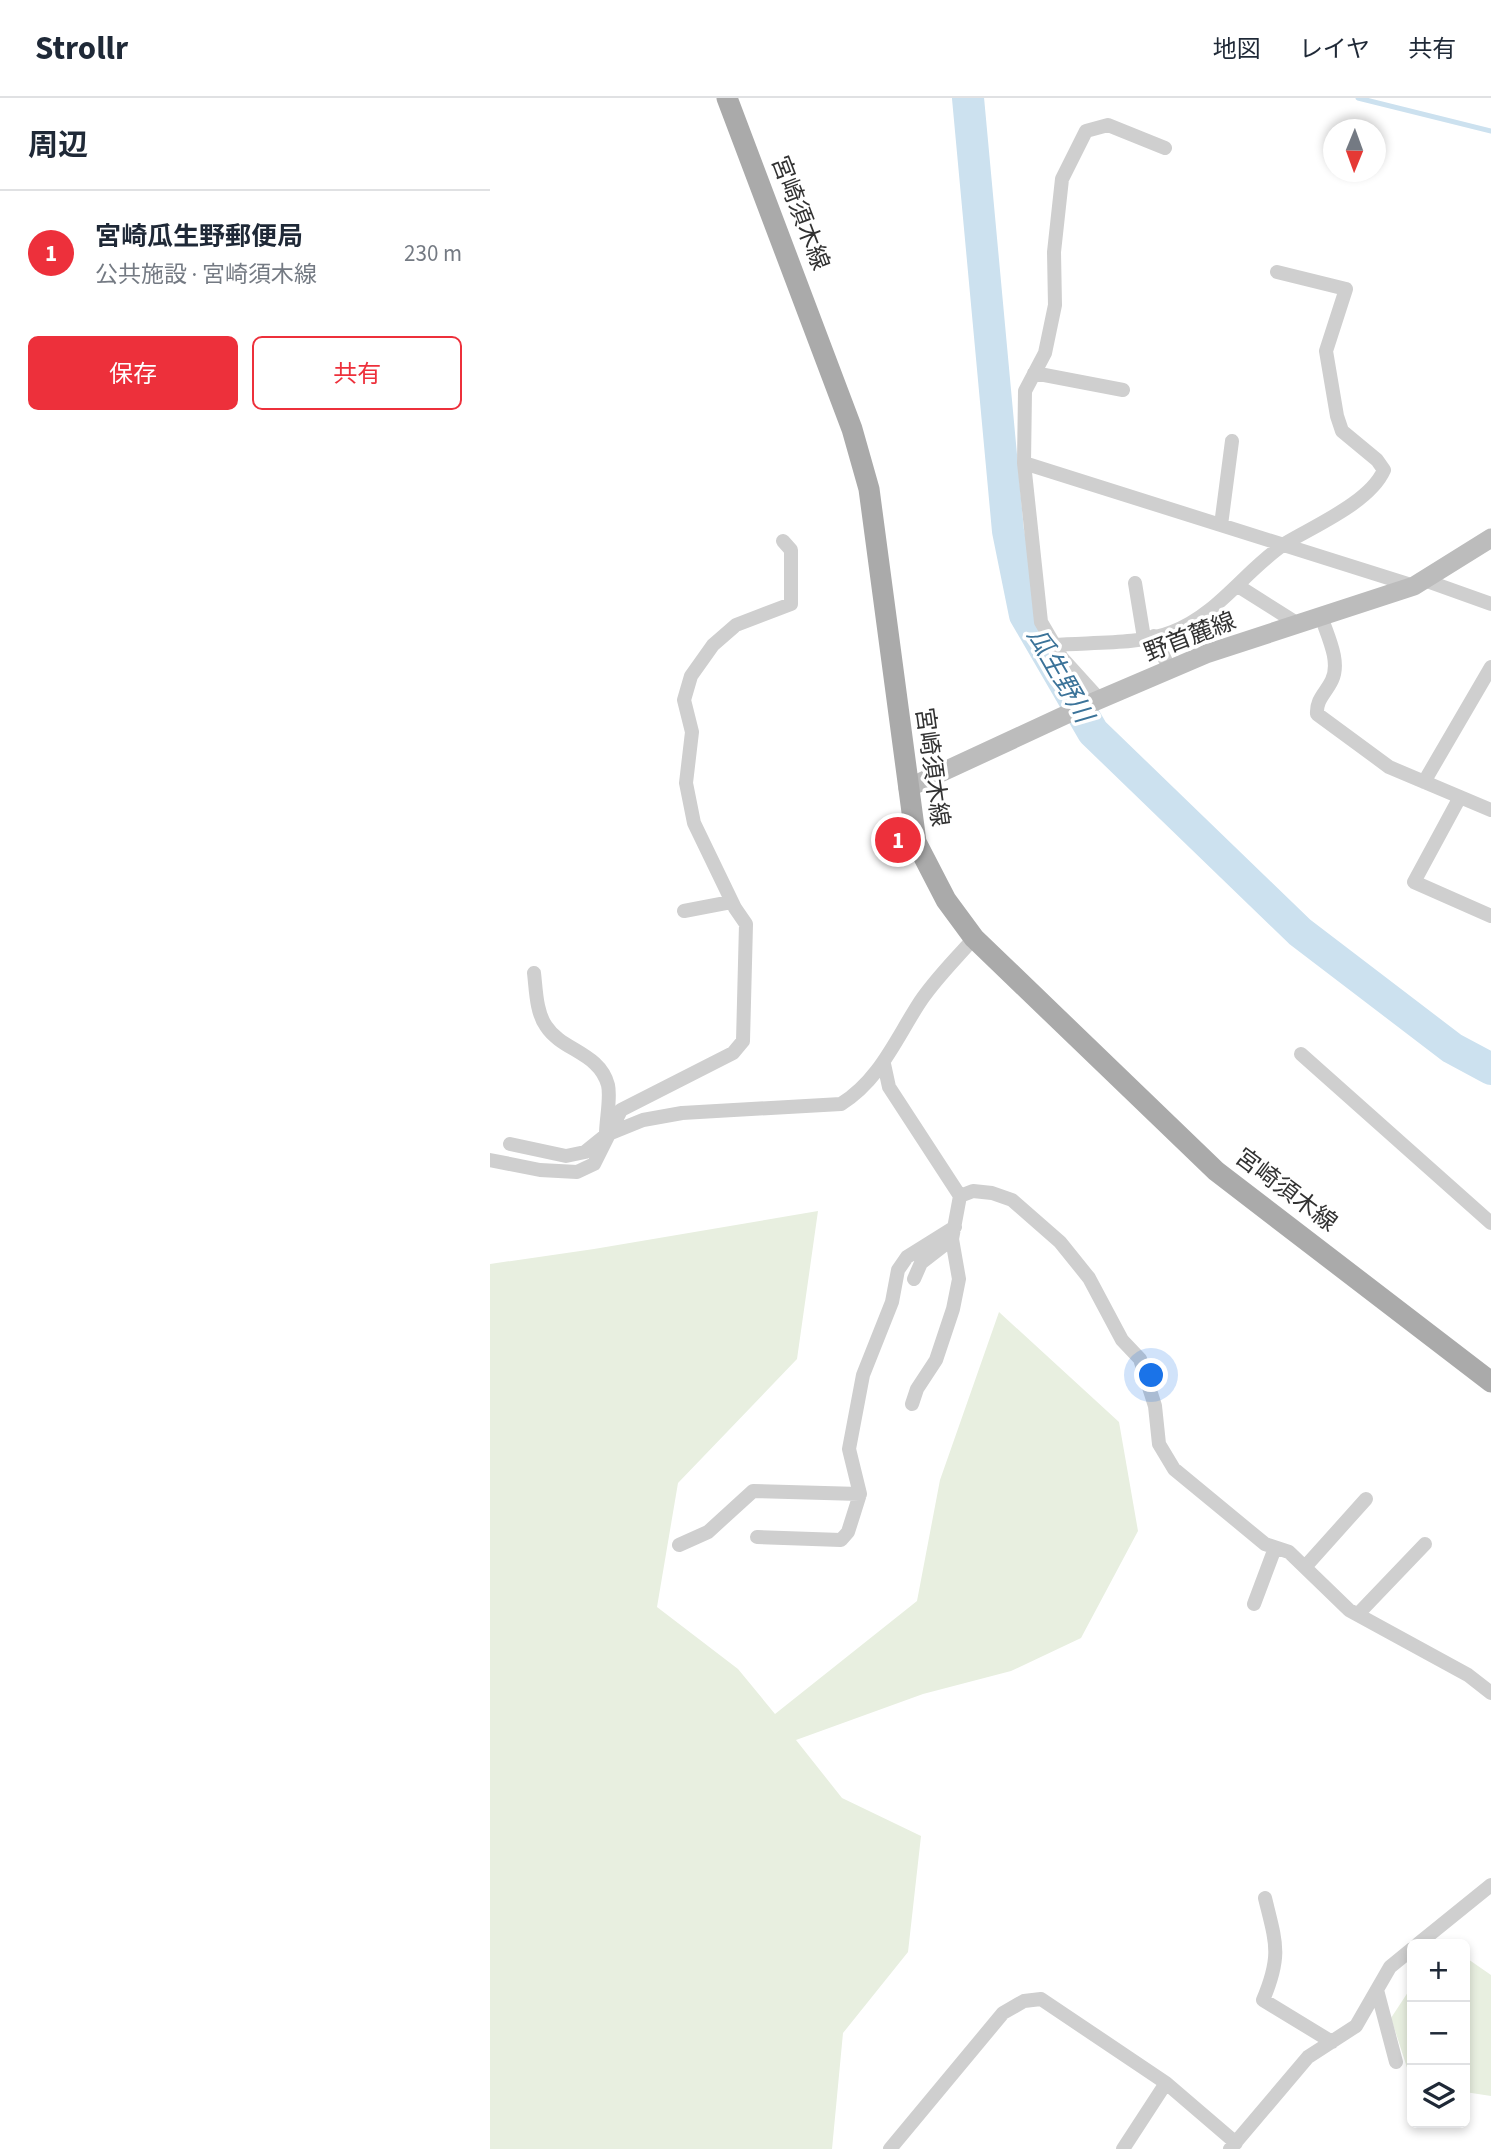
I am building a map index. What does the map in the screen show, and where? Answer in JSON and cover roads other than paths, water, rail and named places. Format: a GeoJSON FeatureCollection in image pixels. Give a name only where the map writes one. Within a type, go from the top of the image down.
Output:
{"type":"FeatureCollection","features":[{"type":"Feature","properties":{"kind":"main road","name":"宮崎須木線"},"geometry":{"type":"LineString","coordinates":[[727,98],[852,429],[869,489],[916,842],[946,900],[974,937],[1216,1171],[1491,1382]]}},
{"type":"Feature","properties":{"kind":"main road","name":"野首麓線"},"geometry":{"type":"LineString","coordinates":[[908,788],[1094,702],[1206,654],[1419,583],[1491,538]]}},
{"type":"Feature","properties":{"kind":"street"},"geometry":{"type":"LineString","coordinates":[[1094,702],[1041,622],[1024,463],[1025,391],[1045,353],[1055,305],[1054,252],[1062,179],[1086,131],[1108,125],[1165,148]]}},
{"type":"Feature","properties":{"kind":"street"},"geometry":{"type":"LineString","coordinates":[[1055,645],[1172,633],[1211,610],[1284,545],[1334,516],[1379,481],[1384,470],[1377,460],[1342,431],[1337,416],[1326,351],[1346,289],[1277,272]]}},
{"type":"Feature","properties":{"kind":"street"},"geometry":{"type":"LineString","coordinates":[[1034,373],[1123,390]]}},
{"type":"Feature","properties":{"kind":"street"},"geometry":{"type":"LineString","coordinates":[[1221,525],[1232,441]]}},
{"type":"Feature","properties":{"kind":"street"},"geometry":{"type":"LineString","coordinates":[[1024,463],[1284,545],[1491,604]]}},
{"type":"Feature","properties":{"kind":"street"},"geometry":{"type":"LineString","coordinates":[[490,1160],[540,1170],[577,1172],[594,1164],[606,1135],[621,1110],[733,1053],[743,1041],[746,924],[732,902],[694,823],[685,783],[692,732],[684,700],[691,676],[713,645],[736,625],[790,604],[792,550],[782,541]]}},
{"type":"Feature","properties":{"kind":"street"},"geometry":{"type":"LineString","coordinates":[[1135,583],[1149,637],[1170,670]]}},
{"type":"Feature","properties":{"kind":"street"},"geometry":{"type":"LineString","coordinates":[[1238,586],[1298,624]]}},
{"type":"Feature","properties":{"kind":"street"},"geometry":{"type":"LineString","coordinates":[[1321,616],[1335,659],[1334,678],[1316,704],[1317,714],[1388,767],[1491,810]]}},
{"type":"Feature","properties":{"kind":"street"},"geometry":{"type":"LineString","coordinates":[[1424,782],[1491,667]]}},
{"type":"Feature","properties":{"kind":"street"},"geometry":{"type":"LineString","coordinates":[[1460,797],[1414,882],[1491,916]]}},
{"type":"Feature","properties":{"kind":"street"},"geometry":{"type":"LineString","coordinates":[[684,911],[705,904],[732,902]]}},
{"type":"Feature","properties":{"kind":"street"},"geometry":{"type":"LineString","coordinates":[[510,1144],[566,1156],[585,1152],[606,1135],[643,1120],[682,1113],[841,1104],[856,1095],[884,1064],[919,1003],[974,937]]}},
{"type":"Feature","properties":{"kind":"street"},"geometry":{"type":"LineString","coordinates":[[534,973],[545,1026],[562,1041],[585,1054],[600,1069],[608,1087],[606,1135]]}},
{"type":"Feature","properties":{"kind":"street"},"geometry":{"type":"LineString","coordinates":[[1301,1054],[1491,1223]]}},
{"type":"Feature","properties":{"kind":"street"},"geometry":{"type":"LineString","coordinates":[[884,1064],[889,1087],[960,1196],[953,1233],[959,1279],[953,1309],[936,1360],[917,1389],[912,1404]]}},
{"type":"Feature","properties":{"kind":"street"},"geometry":{"type":"LineString","coordinates":[[960,1196],[983,1192],[1012,1200],[1060,1242],[1089,1278],[1122,1340],[1140,1359],[1156,1406],[1158,1444],[1174,1469],[1265,1544],[1289,1552],[1358,1614],[1468,1675],[1491,1693]]}},
{"type":"Feature","properties":{"kind":"street"},"geometry":{"type":"LineString","coordinates":[[914,1279],[920,1263],[953,1233]]}},
{"type":"Feature","properties":{"kind":"street"},"geometry":{"type":"LineString","coordinates":[[757,1537],[841,1540],[848,1532],[860,1494],[849,1449],[863,1375],[892,1302],[898,1270],[907,1257],[953,1233]]}},
{"type":"Feature","properties":{"kind":"street"},"geometry":{"type":"LineString","coordinates":[[679,1545],[708,1532],[753,1491],[860,1494]]}},
{"type":"Feature","properties":{"kind":"street"},"geometry":{"type":"LineString","coordinates":[[1304,1567],[1366,1499]]}},
{"type":"Feature","properties":{"kind":"street"},"geometry":{"type":"LineString","coordinates":[[1358,1614],[1425,1544]]}},
{"type":"Feature","properties":{"kind":"street"},"geometry":{"type":"LineString","coordinates":[[1254,1604],[1275,1548]]}},
{"type":"Feature","properties":{"kind":"street"},"geometry":{"type":"LineString","coordinates":[[1424,1939],[1491,1885]]}},
{"type":"Feature","properties":{"kind":"street"},"geometry":{"type":"LineString","coordinates":[[1265,1898],[1277,1946],[1275,1970],[1263,2000],[1332,2042]]}},
{"type":"Feature","properties":{"kind":"street"},"geometry":{"type":"LineString","coordinates":[[890,2149],[1003,2013],[1024,2001],[1041,1999],[1166,2083],[1233,2146],[1308,2057],[1356,2026],[1390,1967],[1407,1953]]}},
{"type":"Feature","properties":{"kind":"street"},"geometry":{"type":"LineString","coordinates":[[1377,1990],[1396,2062]]}},
{"type":"Feature","properties":{"kind":"street"},"geometry":{"type":"LineString","coordinates":[[1123,2149],[1166,2083]]}},
{"type":"Feature","properties":{"kind":"waterway","name":"瓜生野川"},"geometry":{"type":"LineString","coordinates":[[968,98],[1008,531],[1025,615],[1093,732],[1300,932],[1452,1048],[1491,1069]]}},
{"type":"Feature","properties":{"kind":"waterway"},"geometry":{"type":"LineString","coordinates":[[1358,98],[1491,131]]}},
{"type":"Feature","properties":{"kind":"place","name":"宮崎瓜生野郵便局"},"geometry":{"type":"Point","coordinates":[898,840]}}]}
